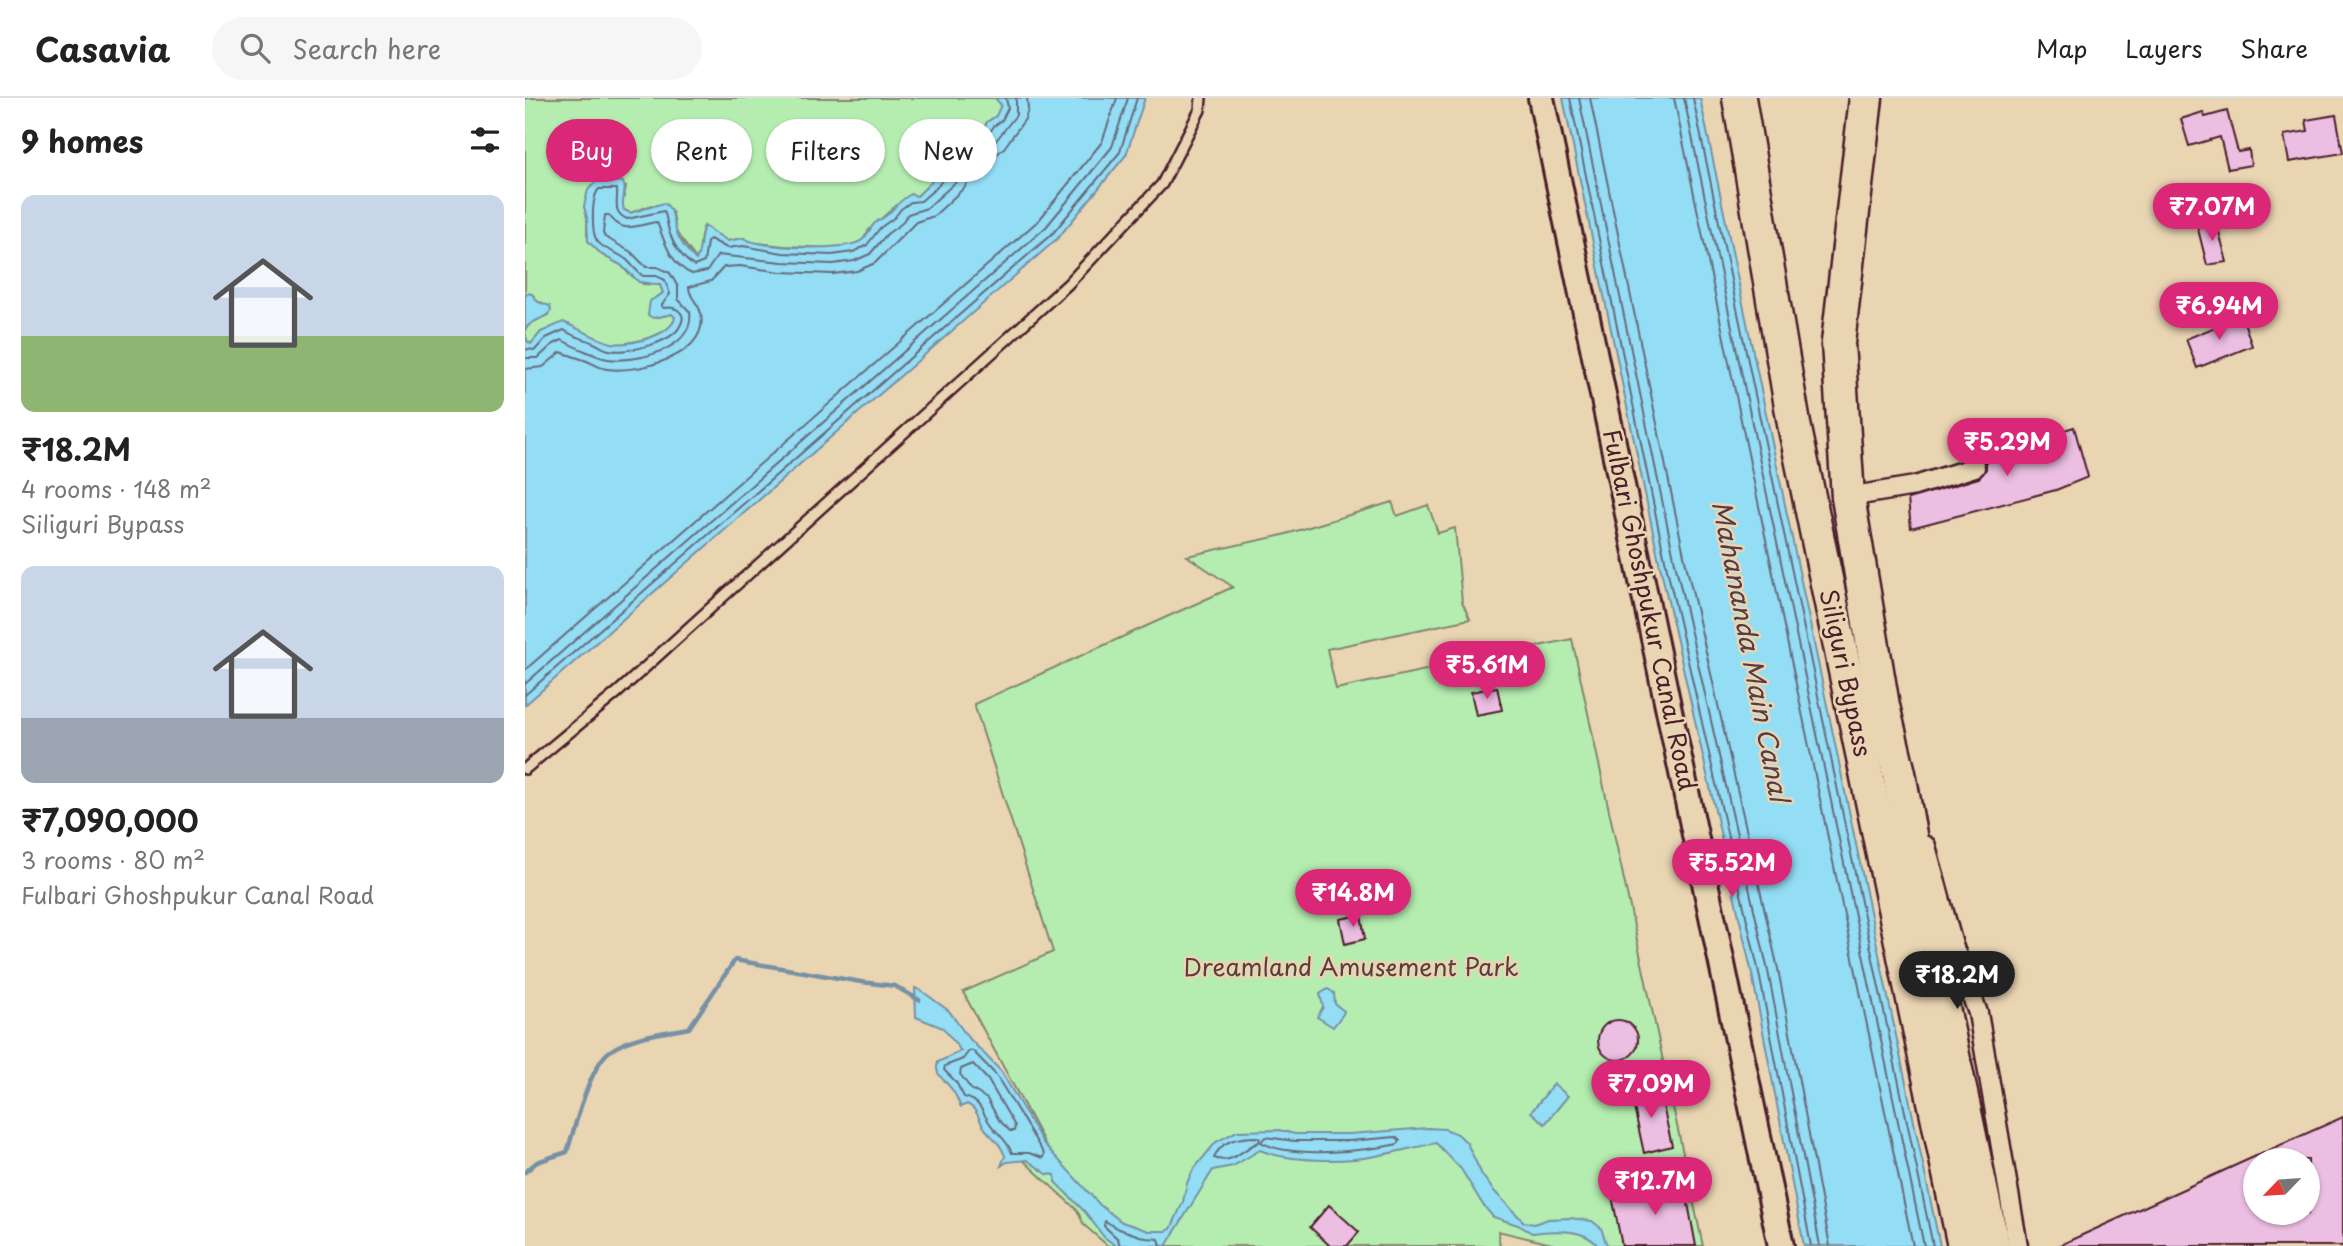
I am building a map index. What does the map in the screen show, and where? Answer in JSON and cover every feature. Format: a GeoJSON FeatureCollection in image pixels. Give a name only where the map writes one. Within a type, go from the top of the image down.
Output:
{"type":"FeatureCollection","features":[{"type":"Feature","properties":{"kind":"highway","name":"Siliguri Bypass"},"geometry":{"type":"LineString","coordinates":[[1739,98],[1797,437],[1964,1246]]}},
{"type":"Feature","properties":{"kind":"highway"},"geometry":{"type":"LineString","coordinates":[[1866,98],[1838,343],[1848,497],[1883,706],[1899,773],[1928,936],[1993,1246]]}},
{"type":"Feature","properties":{"kind":"street","name":"Fulbari Ghoshpukur Canal Road"},"geometry":{"type":"LineString","coordinates":[[1541,98],[1781,1246]]}},
{"type":"Feature","properties":{"kind":"street"},"geometry":{"type":"LineString","coordinates":[[1848,497],[1915,486],[1975,467]]}},
{"type":"Feature","properties":{"kind":"street"},"geometry":{"type":"LineString","coordinates":[[1899,773],[1926,844],[1953,946],[1978,1013],[2018,1246]]}},
{"type":"Feature","properties":{"kind":"lane"},"geometry":{"type":"LineString","coordinates":[[525,769],[618,692],[1068,284],[1162,184],[1200,110],[1201,98]]}},
{"type":"Feature","properties":{"kind":"green space"},"geometry":{"type":"Polygon","coordinates":[[[525,98],[995,98],[1000,102],[1002,107],[992,119],[899,119],[899,182],[933,182],[917,196],[893,208],[869,230],[863,240],[850,246],[784,246],[749,242],[744,238],[727,241],[704,226],[697,260],[676,232],[673,213],[652,205],[630,213],[624,210],[622,204],[626,187],[584,206],[587,236],[602,255],[621,265],[643,284],[660,285],[663,293],[656,297],[659,317],[672,314],[675,317],[666,329],[657,334],[616,344],[588,335],[569,324],[541,332],[531,344],[527,341],[525,330],[530,323],[548,315],[543,303],[538,302],[532,294],[525,297],[525,98]]]}},
{"type":"Feature","properties":{"kind":"green space","name":"Dreamland Amusement Park"},"geometry":{"type":"Polygon","coordinates":[[[1392,502],[1397,516],[1428,505],[1438,533],[1455,528],[1462,602],[1470,619],[1327,649],[1336,689],[1572,639],[1703,1246],[1560,1246],[1498,1231],[1500,1246],[1108,1246],[1084,1225],[1077,1210],[1024,1161],[1045,1144],[963,992],[1053,952],[974,704],[1233,587],[1187,556],[1283,535],[1392,502]]]}},
{"type":"Feature","properties":{"kind":"water"},"geometry":{"type":"Polygon","coordinates":[[[995,98],[1145,98],[1126,155],[1058,238],[525,705],[525,332],[527,341],[531,344],[541,332],[563,322],[608,342],[636,342],[666,330],[675,317],[672,314],[653,318],[648,315],[650,301],[663,293],[660,285],[639,282],[621,265],[602,255],[588,241],[584,206],[588,190],[595,182],[623,182],[623,206],[624,210],[630,213],[664,203],[672,212],[679,238],[696,260],[704,226],[728,241],[744,238],[766,245],[802,247],[852,244],[861,241],[874,224],[903,199],[911,194],[917,196],[931,182],[997,182],[997,119],[992,119],[1001,105],[995,98]]]}},
{"type":"Feature","properties":{"kind":"water","name":"Mahananda Main Canal"},"geometry":{"type":"Polygon","coordinates":[[[1563,98],[1700,98],[1940,1246],[1804,1246],[1752,974],[1659,561],[1563,98]]]}},
{"type":"Feature","properties":{"kind":"water"},"geometry":{"type":"Polygon","coordinates":[[[527,293],[532,294],[538,302],[550,306],[551,311],[525,330],[525,297],[527,293]]]}},
{"type":"Feature","properties":{"kind":"water"},"geometry":{"type":"Polygon","coordinates":[[[915,988],[949,1011],[967,1036],[1001,1071],[1043,1143],[1100,1205],[1122,1222],[1149,1231],[1171,1229],[1193,1170],[1216,1142],[1237,1131],[1279,1130],[1295,1134],[1349,1134],[1428,1128],[1445,1129],[1458,1134],[1467,1143],[1482,1175],[1494,1191],[1524,1222],[1534,1224],[1548,1219],[1570,1218],[1592,1221],[1601,1228],[1606,1243],[1610,1246],[1598,1246],[1577,1233],[1532,1233],[1493,1217],[1461,1169],[1436,1143],[1349,1159],[1301,1159],[1260,1150],[1233,1166],[1213,1170],[1166,1246],[1115,1245],[1104,1237],[1085,1212],[1055,1182],[1055,1175],[1047,1174],[1027,1160],[1007,1162],[1001,1166],[1005,1156],[1000,1146],[971,1107],[967,1104],[961,1107],[937,1070],[938,1062],[961,1051],[943,1028],[916,1017],[915,988]]]}},
{"type":"Feature","properties":{"kind":"water"},"geometry":{"type":"Polygon","coordinates":[[[1328,989],[1334,993],[1335,1004],[1344,1011],[1333,1027],[1317,1017],[1323,1007],[1320,994],[1328,989]]]}},
{"type":"Feature","properties":{"kind":"water"},"geometry":{"type":"Polygon","coordinates":[[[1554,1084],[1568,1096],[1545,1124],[1531,1112],[1554,1084]]]}},
{"type":"Feature","properties":{"kind":"building"},"geometry":{"type":"Polygon","coordinates":[[[2227,111],[2238,152],[2249,150],[2251,165],[2228,169],[2220,137],[2189,146],[2181,119],[2203,112],[2205,117],[2227,111]]]}},
{"type":"Feature","properties":{"kind":"building"},"geometry":{"type":"Polygon","coordinates":[[[2336,115],[2343,153],[2289,162],[2284,135],[2308,131],[2306,120],[2336,115]]]}},
{"type":"Feature","properties":{"kind":"building"},"geometry":{"type":"Polygon","coordinates":[[[2216,221],[2227,262],[2207,265],[2197,225],[2216,221]]]}},
{"type":"Feature","properties":{"kind":"building"},"geometry":{"type":"Polygon","coordinates":[[[2242,316],[2252,346],[2197,368],[2186,339],[2242,316]]]}},
{"type":"Feature","properties":{"kind":"building"},"geometry":{"type":"Polygon","coordinates":[[[2074,427],[2088,477],[2056,490],[1911,528],[1908,499],[1979,478],[1986,469],[1986,463],[1978,456],[2074,427]]]}},
{"type":"Feature","properties":{"kind":"building"},"geometry":{"type":"Polygon","coordinates":[[[1497,687],[1502,710],[1476,715],[1471,692],[1497,687]]]}},
{"type":"Feature","properties":{"kind":"building"},"geometry":{"type":"Polygon","coordinates":[[[1361,915],[1365,939],[1345,944],[1340,919],[1361,915]]]}},
{"type":"Feature","properties":{"kind":"building"},"geometry":{"type":"Polygon","coordinates":[[[1618,1020],[1632,1026],[1638,1040],[1632,1054],[1618,1060],[1604,1054],[1598,1040],[1604,1026],[1618,1020]]]}},
{"type":"Feature","properties":{"kind":"building"},"geometry":{"type":"Polygon","coordinates":[[[1659,1088],[1672,1146],[1644,1153],[1631,1094],[1659,1088]]]}},
{"type":"Feature","properties":{"kind":"building"},"geometry":{"type":"Polygon","coordinates":[[[2343,1117],[2343,1246],[2058,1246],[2243,1162],[2243,1225],[2321,1225],[2321,1148],[2275,1148],[2343,1117]]]}},
{"type":"Feature","properties":{"kind":"building"},"geometry":{"type":"Polygon","coordinates":[[[1684,1182],[1696,1246],[1622,1246],[1612,1196],[1684,1182]]]}},
{"type":"Feature","properties":{"kind":"building"},"geometry":{"type":"Polygon","coordinates":[[[1329,1205],[1359,1232],[1347,1246],[1330,1246],[1310,1227],[1329,1205]]]}},
{"type":"Feature","properties":{"kind":"waterway"},"geometry":{"type":"LineString","coordinates":[[525,1172],[537,1162],[567,1152],[590,1083],[603,1058],[610,1051],[638,1038],[689,1028],[735,960],[895,986],[919,1000]]}}]}
